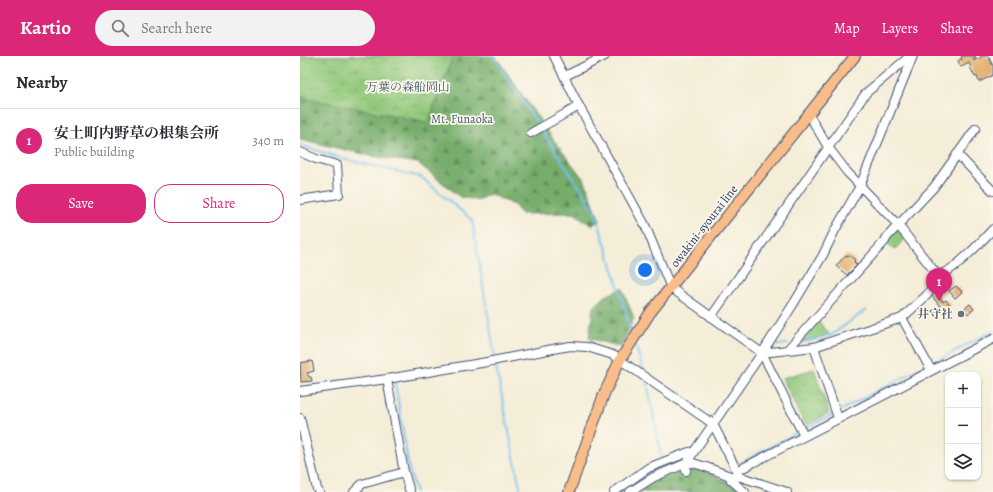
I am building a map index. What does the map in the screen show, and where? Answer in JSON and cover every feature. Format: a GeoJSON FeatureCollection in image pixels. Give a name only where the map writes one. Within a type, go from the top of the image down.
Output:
{"type":"FeatureCollection","features":[{"type":"Feature","properties":{"kind":"main road","name":"owakini-syourai line"},"geometry":{"type":"LineString","coordinates":[[569,492],[604,394],[620,360],[650,313],[855,56]]}},
{"type":"Feature","properties":{"kind":"street"},"geometry":{"type":"LineString","coordinates":[[554,56],[579,106],[645,224],[671,288],[762,353],[804,436]]}},
{"type":"Feature","properties":{"kind":"street"},"geometry":{"type":"LineString","coordinates":[[565,76],[605,56]]}},
{"type":"Feature","properties":{"kind":"street"},"geometry":{"type":"LineString","coordinates":[[712,317],[866,93],[910,56]]}},
{"type":"Feature","properties":{"kind":"street"},"geometry":{"type":"LineString","coordinates":[[686,467],[693,453],[762,353],[823,255],[860,186],[913,56]]}},
{"type":"Feature","properties":{"kind":"street"},"geometry":{"type":"LineString","coordinates":[[531,133],[579,106]]}},
{"type":"Feature","properties":{"kind":"street"},"geometry":{"type":"LineString","coordinates":[[809,115],[828,147],[847,172],[898,225],[939,277]]}},
{"type":"Feature","properties":{"kind":"street"},"geometry":{"type":"LineString","coordinates":[[788,350],[885,241],[887,236],[934,187],[976,128]]}},
{"type":"Feature","properties":{"kind":"street"},"geometry":{"type":"LineString","coordinates":[[300,152],[316,159],[337,165],[339,194],[300,200]]}},
{"type":"Feature","properties":{"kind":"street"},"geometry":{"type":"LineString","coordinates":[[957,154],[993,191]]}},
{"type":"Feature","properties":{"kind":"street"},"geometry":{"type":"LineString","coordinates":[[762,353],[814,347],[902,318],[927,295],[941,274],[946,273],[978,246],[993,229]]}},
{"type":"Feature","properties":{"kind":"street"},"geometry":{"type":"LineString","coordinates":[[902,318],[931,370]]}},
{"type":"Feature","properties":{"kind":"street"},"geometry":{"type":"LineString","coordinates":[[733,473],[993,339]]}},
{"type":"Feature","properties":{"kind":"street"},"geometry":{"type":"LineString","coordinates":[[300,391],[387,379],[502,360],[571,346],[587,347],[613,355],[713,424],[733,473],[731,480],[745,492]]}},
{"type":"Feature","properties":{"kind":"street"},"geometry":{"type":"LineString","coordinates":[[814,347],[838,418]]}},
{"type":"Feature","properties":{"kind":"street"},"geometry":{"type":"LineString","coordinates":[[387,379],[404,472],[410,492]]}},
{"type":"Feature","properties":{"kind":"street"},"geometry":{"type":"LineString","coordinates":[[300,418],[316,491]]}},
{"type":"Feature","properties":{"kind":"street"},"geometry":{"type":"LineString","coordinates":[[614,492],[648,468],[688,452],[693,453]]}},
{"type":"Feature","properties":{"kind":"street"},"geometry":{"type":"LineString","coordinates":[[630,492],[654,477],[694,463],[733,473],[787,492]]}},
{"type":"Feature","properties":{"kind":"street"},"geometry":{"type":"LineString","coordinates":[[354,492],[362,484],[404,472]]}},
{"type":"Feature","properties":{"kind":"green space","name":"Mt. Funaoka"},"geometry":{"type":"Polygon","coordinates":[[[300,56],[495,56],[555,142],[585,181],[600,221],[591,225],[574,213],[522,214],[514,205],[490,194],[478,200],[460,197],[418,163],[371,156],[300,139],[300,56]]]}},
{"type":"Feature","properties":{"kind":"green space","name":"万葉の森船岡山"},"geometry":{"type":"Polygon","coordinates":[[[300,56],[453,56],[428,122],[300,97],[300,56]]]}},
{"type":"Feature","properties":{"kind":"green space"},"geometry":{"type":"Polygon","coordinates":[[[900,229],[908,236],[894,250],[885,241],[895,230],[897,232],[900,229]]]}},
{"type":"Feature","properties":{"kind":"green space"},"geometry":{"type":"Polygon","coordinates":[[[622,288],[634,318],[621,347],[589,338],[593,308],[604,297],[622,288]]]}},
{"type":"Feature","properties":{"kind":"green space"},"geometry":{"type":"Polygon","coordinates":[[[817,319],[829,334],[811,340],[796,342],[817,319]]]}},
{"type":"Feature","properties":{"kind":"green space"},"geometry":{"type":"Polygon","coordinates":[[[814,369],[829,413],[807,425],[805,424],[782,378],[814,369]]]}},
{"type":"Feature","properties":{"kind":"green space"},"geometry":{"type":"Polygon","coordinates":[[[675,465],[699,468],[748,492],[638,492],[675,465]]]}},
{"type":"Feature","properties":{"kind":"building"},"geometry":{"type":"Polygon","coordinates":[[[975,56],[976,58],[973,59],[974,61],[983,56],[988,56],[993,66],[993,75],[979,82],[977,76],[975,77],[969,63],[961,67],[958,61],[962,59],[961,57],[975,56]]]}},
{"type":"Feature","properties":{"kind":"building"},"geometry":{"type":"Polygon","coordinates":[[[846,255],[849,255],[855,260],[854,262],[857,265],[847,275],[836,266],[846,255]]]}},
{"type":"Feature","properties":{"kind":"building"},"geometry":{"type":"Polygon","coordinates":[[[956,286],[962,292],[955,298],[949,291],[956,286]]]}},
{"type":"Feature","properties":{"kind":"building"},"geometry":{"type":"Polygon","coordinates":[[[935,291],[943,302],[946,300],[950,305],[941,312],[938,309],[941,307],[931,295],[935,291]]]}},
{"type":"Feature","properties":{"kind":"building"},"geometry":{"type":"Polygon","coordinates":[[[970,304],[974,309],[968,314],[964,309],[970,304]]]}},
{"type":"Feature","properties":{"kind":"building"},"geometry":{"type":"Polygon","coordinates":[[[312,361],[314,371],[307,373],[309,377],[311,377],[312,381],[301,382],[300,363],[312,361]]]}},
{"type":"Feature","properties":{"kind":"waterway"},"geometry":{"type":"LineString","coordinates":[[493,56],[539,126]]}},
{"type":"Feature","properties":{"kind":"waterway"},"geometry":{"type":"LineString","coordinates":[[541,130],[586,197],[596,215],[632,334]]}},
{"type":"Feature","properties":{"kind":"waterway"},"geometry":{"type":"LineString","coordinates":[[300,145],[343,159],[421,177],[472,220],[495,357]]}},
{"type":"Feature","properties":{"kind":"waterway"},"geometry":{"type":"LineString","coordinates":[[797,343],[811,341],[828,335],[830,336],[866,310]]}},
{"type":"Feature","properties":{"kind":"waterway"},"geometry":{"type":"LineString","coordinates":[[934,362],[993,331]]}},
{"type":"Feature","properties":{"kind":"waterway"},"geometry":{"type":"LineString","coordinates":[[635,344],[644,372]]}},
{"type":"Feature","properties":{"kind":"waterway"},"geometry":{"type":"LineString","coordinates":[[776,345],[788,344]]}},
{"type":"Feature","properties":{"kind":"waterway"},"geometry":{"type":"LineString","coordinates":[[495,362],[521,492]]}},
{"type":"Feature","properties":{"kind":"waterway"},"geometry":{"type":"LineString","coordinates":[[841,410],[927,365]]}},
{"type":"Feature","properties":{"kind":"waterway"},"geometry":{"type":"LineString","coordinates":[[395,382],[409,470],[416,492]]}},
{"type":"Feature","properties":{"kind":"waterway"},"geometry":{"type":"LineString","coordinates":[[647,382],[662,460]]}},
{"type":"Feature","properties":{"kind":"waterway"},"geometry":{"type":"LineString","coordinates":[[804,429],[832,415],[833,413]]}},
{"type":"Feature","properties":{"kind":"waterway"},"geometry":{"type":"LineString","coordinates":[[741,463],[800,431]]}},
{"type":"Feature","properties":{"kind":"waterway"},"geometry":{"type":"LineString","coordinates":[[639,479],[657,468]]}},
{"type":"Feature","properties":{"kind":"place","name":"安土町内野草の根集会所"},"geometry":{"type":"Point","coordinates":[939,301]}},
{"type":"Feature","properties":{"kind":"place","name":"井守社"},"geometry":{"type":"Point","coordinates":[961,314]}}]}
